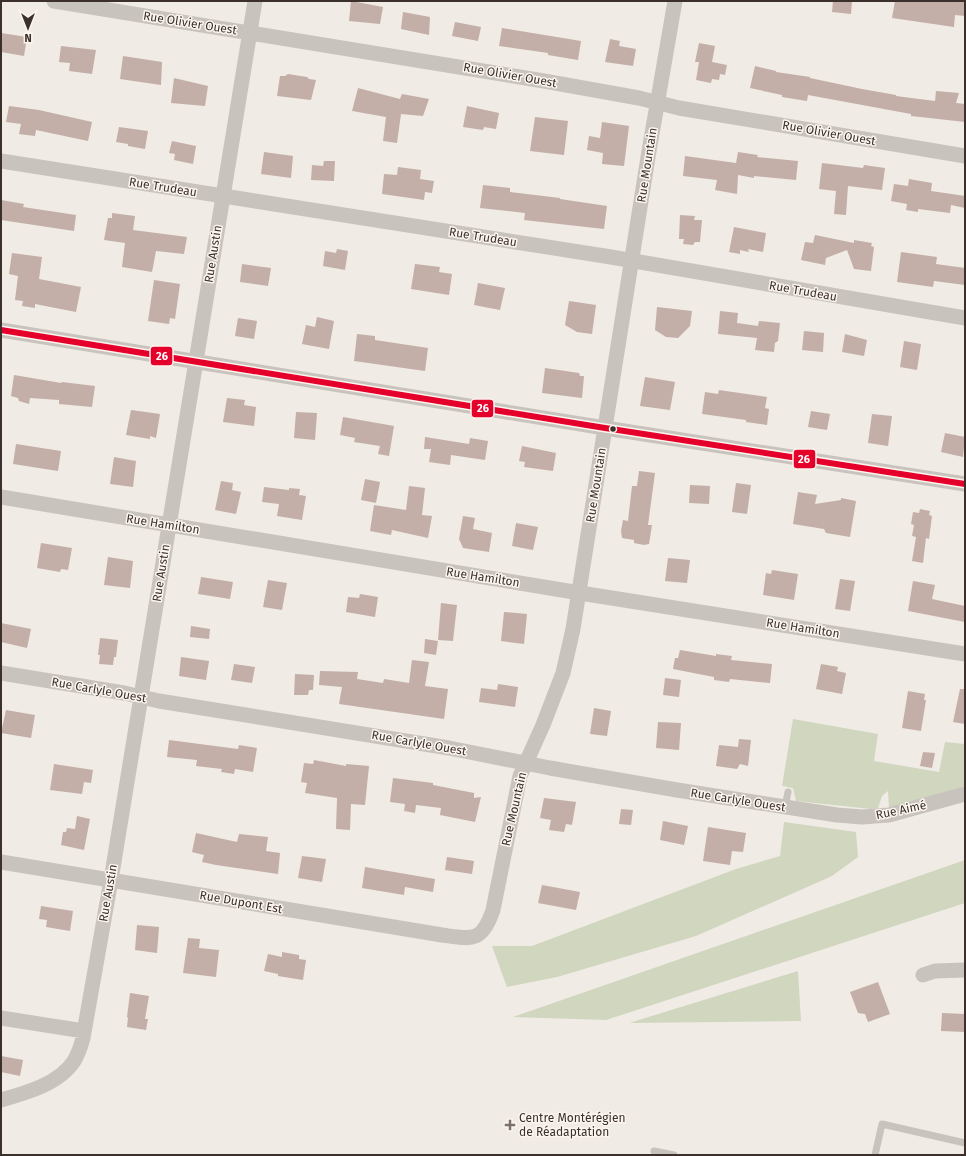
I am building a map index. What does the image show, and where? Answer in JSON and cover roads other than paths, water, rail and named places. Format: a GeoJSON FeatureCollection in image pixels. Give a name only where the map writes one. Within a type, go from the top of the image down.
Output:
{"type":"FeatureCollection","features":[{"type":"Feature","properties":{"kind":"street","name":"Rue Olivier Ouest"},"geometry":{"type":"LineString","coordinates":[[54,1],[544,81],[657,102],[679,108],[965,156]]}},
{"type":"Feature","properties":{"kind":"street","name":"Rue Austin"},"geometry":{"type":"LineString","coordinates":[[1,1100],[38,1088],[50,1082],[67,1068],[74,1062],[84,1031],[111,880],[255,1]]}},
{"type":"Feature","properties":{"kind":"street","name":"Rue Mountain"},"geometry":{"type":"LineString","coordinates":[[481,934],[489,921],[493,910],[518,783],[563,673],[572,634],[580,593],[657,102],[675,1]]}},
{"type":"Feature","properties":{"kind":"street","name":"Rue Trudeau"},"geometry":{"type":"LineString","coordinates":[[1,161],[632,261],[965,318]]}},
{"type":"Feature","properties":{"kind":"street"},"geometry":{"type":"LineString","coordinates":[[1,330],[605,428],[965,484]]}},
{"type":"Feature","properties":{"kind":"street","name":"Rue Hamilton"},"geometry":{"type":"LineString","coordinates":[[1,497],[580,593],[965,654]]}},
{"type":"Feature","properties":{"kind":"street","name":"Rue Carlyle Ouest"},"geometry":{"type":"LineString","coordinates":[[1,673],[449,748],[656,787],[837,815]]}},
{"type":"Feature","properties":{"kind":"street","name":"Rue Aimé"},"geometry":{"type":"LineString","coordinates":[[837,815],[862,817],[889,815],[965,794]]}},
{"type":"Feature","properties":{"kind":"street","name":"Rue Dupont Est"},"geometry":{"type":"LineString","coordinates":[[1,862],[442,935],[467,938],[475,937],[481,934]]}},
{"type":"Feature","properties":{"kind":"street"},"geometry":{"type":"LineString","coordinates":[[923,975],[935,971],[965,970]]}},
{"type":"Feature","properties":{"kind":"street"},"geometry":{"type":"LineString","coordinates":[[1,1018],[84,1031]]}},
{"type":"Feature","properties":{"kind":"lane"},"geometry":{"type":"LineString","coordinates":[[785,807],[788,792]]}},
{"type":"Feature","properties":{"kind":"lane"},"geometry":{"type":"LineString","coordinates":[[875,1155],[882,1124],[965,1142]]}},
{"type":"Feature","properties":{"kind":"lane"},"geometry":{"type":"LineString","coordinates":[[654,1151],[674,1155]]}},
{"type":"Feature","properties":{"kind":"place","name":"Centre Montérégien de Réadaptation"},"geometry":{"type":"Point","coordinates":[510,1125]}}]}
